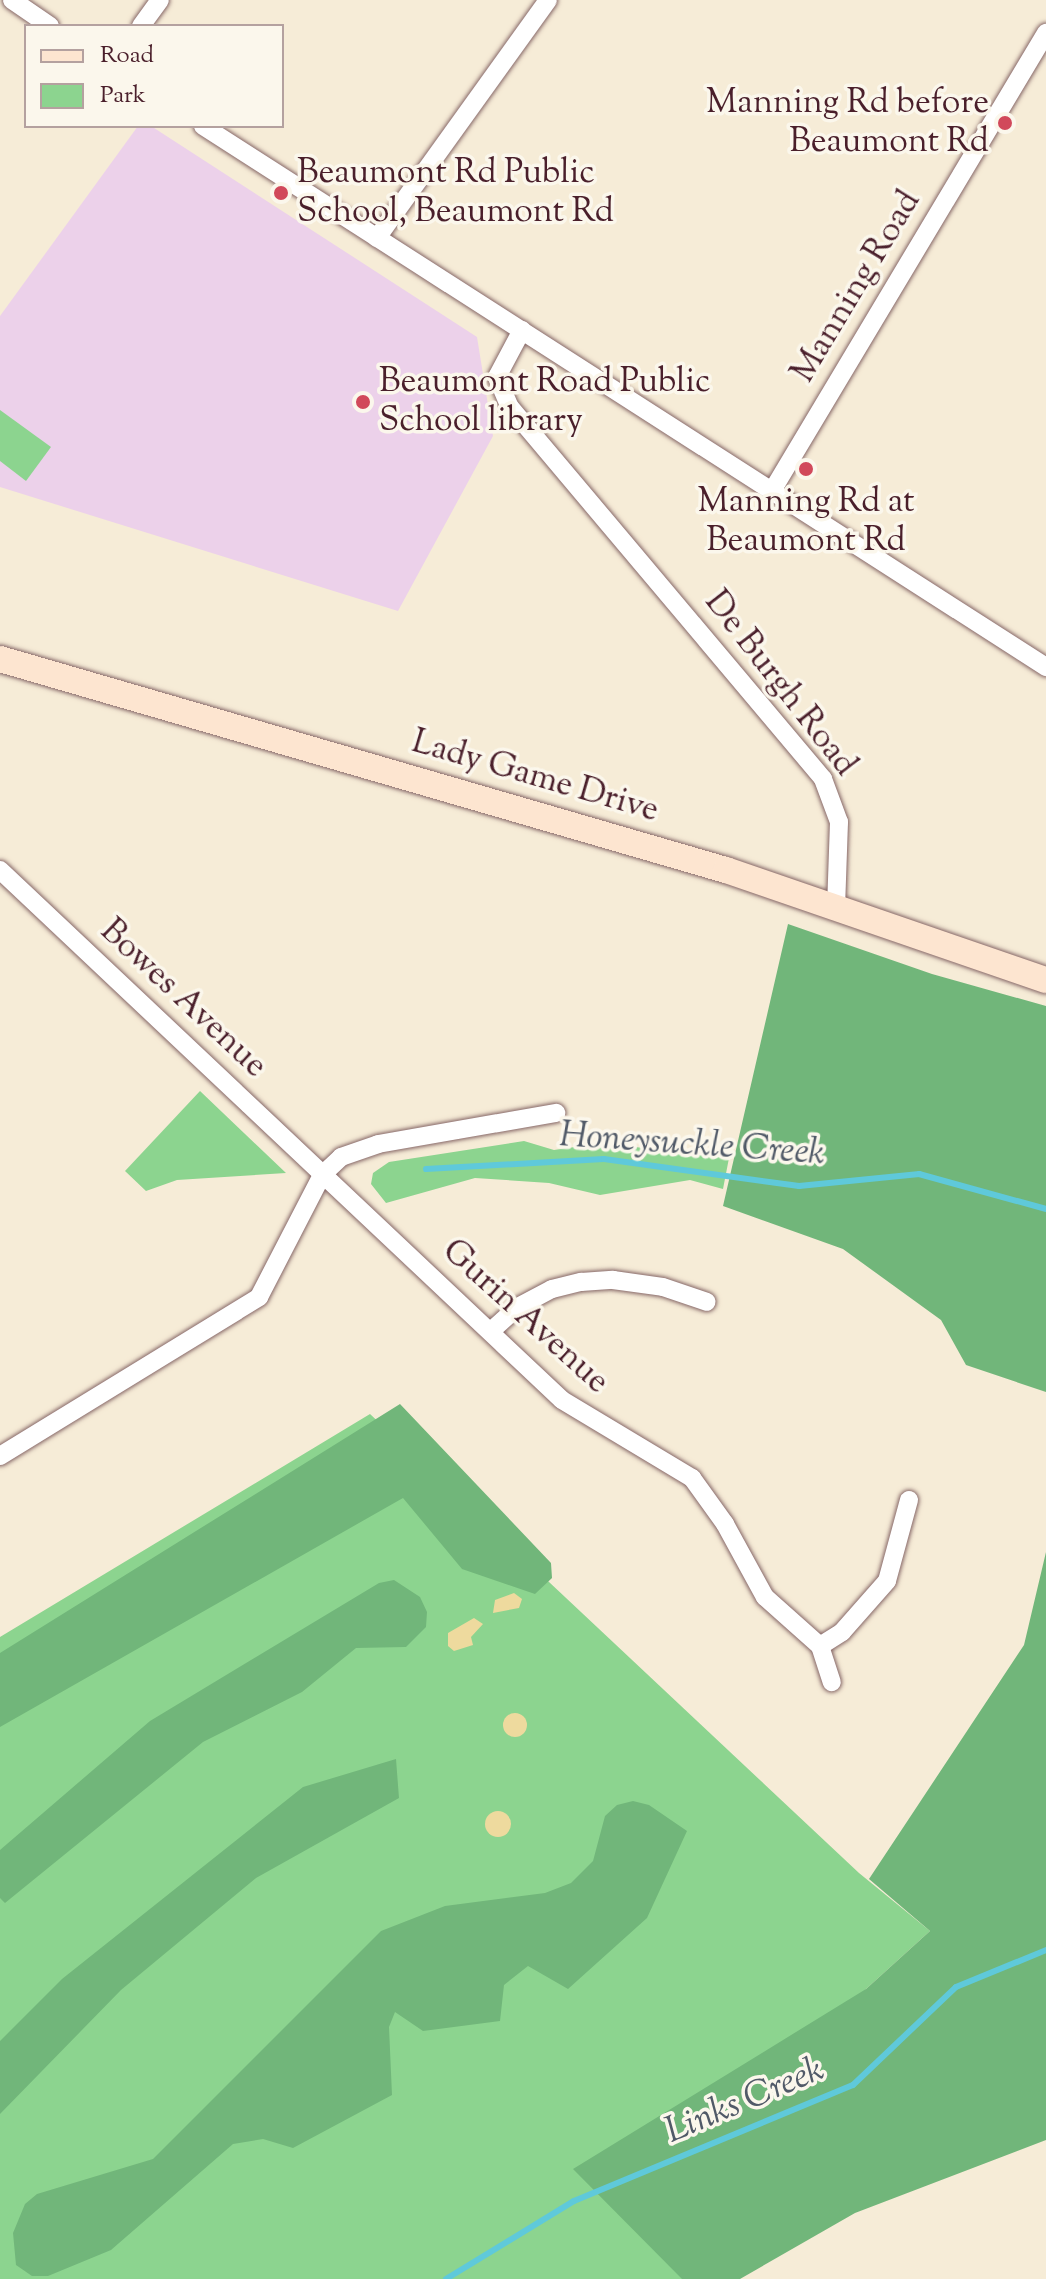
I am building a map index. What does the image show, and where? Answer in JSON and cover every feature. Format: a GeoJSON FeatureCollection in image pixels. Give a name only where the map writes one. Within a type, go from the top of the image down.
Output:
{"type":"FeatureCollection","features":[{"type":"Feature","properties":{"kind":"main road","name":"Lady Game Drive"},"geometry":{"type":"LineString","coordinates":[[0,659],[726,870],[1046,980]]}},
{"type":"Feature","properties":{"kind":"street"},"geometry":{"type":"LineString","coordinates":[[12,0],[47,24]]}},
{"type":"Feature","properties":{"kind":"street"},"geometry":{"type":"LineString","coordinates":[[142,24],[160,0]]}},
{"type":"Feature","properties":{"kind":"street"},"geometry":{"type":"LineString","coordinates":[[377,238],[548,0]]}},
{"type":"Feature","properties":{"kind":"street","name":"Manning Road"},"geometry":{"type":"LineString","coordinates":[[772,491],[1046,33]]}},
{"type":"Feature","properties":{"kind":"street"},"geometry":{"type":"LineString","coordinates":[[206,128],[1046,667]]}},
{"type":"Feature","properties":{"kind":"street","name":"De Burgh Road"},"geometry":{"type":"LineString","coordinates":[[522,330],[497,377],[510,407],[823,779],[839,822],[836,908]]}},
{"type":"Feature","properties":{"kind":"street","name":"Bowes Avenue"},"geometry":{"type":"LineString","coordinates":[[0,870],[322,1175]]}},
{"type":"Feature","properties":{"kind":"street"},"geometry":{"type":"LineString","coordinates":[[0,1456],[259,1297],[322,1175],[359,1148],[556,1113]]}},
{"type":"Feature","properties":{"kind":"street","name":"Gurin Avenue"},"geometry":{"type":"LineString","coordinates":[[322,1175],[584,1418],[651,1449],[692,1478],[725,1524],[765,1597],[820,1646],[832,1682]]}},
{"type":"Feature","properties":{"kind":"street"},"geometry":{"type":"LineString","coordinates":[[491,1331],[540,1295],[581,1282],[613,1280],[663,1287],[707,1302]]}},
{"type":"Feature","properties":{"kind":"street"},"geometry":{"type":"LineString","coordinates":[[820,1646],[842,1632],[887,1581],[909,1500]]}},
{"type":"Feature","properties":{"kind":"shaded area"},"geometry":{"type":"Polygon","coordinates":[[[137,128],[154,128],[477,337],[493,436],[398,611],[0,487],[0,316],[137,128]]]}},
{"type":"Feature","properties":{"kind":"green space"},"geometry":{"type":"Polygon","coordinates":[[[0,410],[51,447],[26,481],[0,461],[0,410]]]}},
{"type":"Feature","properties":{"kind":"green space"},"geometry":{"type":"Polygon","coordinates":[[[788,924],[932,974],[1046,1006],[1046,1392],[966,1365],[941,1320],[843,1249],[723,1206],[788,924]]]}},
{"type":"Feature","properties":{"kind":"green space"},"geometry":{"type":"Polygon","coordinates":[[[200,1091],[286,1173],[177,1180],[146,1191],[125,1171],[200,1091]]]}},
{"type":"Feature","properties":{"kind":"green space"},"geometry":{"type":"Polygon","coordinates":[[[524,1141],[554,1150],[601,1143],[729,1158],[723,1189],[690,1180],[600,1195],[549,1183],[475,1178],[386,1203],[371,1184],[373,1173],[389,1162],[524,1141]]]}},
{"type":"Feature","properties":{"kind":"green space"},"geometry":{"type":"Polygon","coordinates":[[[400,1404],[551,1563],[552,1578],[535,1594],[462,1569],[403,1498],[0,1727],[0,1653],[400,1404]]]}},
{"type":"Feature","properties":{"kind":"green space"},"geometry":{"type":"Polygon","coordinates":[[[370,1414],[859,1873],[930,1931],[866,1989],[693,2279],[0,2279],[0,1637],[370,1414]]]}},
{"type":"Feature","properties":{"kind":"green space"},"geometry":{"type":"Polygon","coordinates":[[[1046,1552],[1046,2140],[855,2213],[740,2279],[682,2279],[573,2169],[866,1989],[930,1931],[869,1879],[1024,1645],[1046,1552]]]}},
{"type":"Feature","properties":{"kind":"green space"},"geometry":{"type":"Polygon","coordinates":[[[394,1580],[420,1597],[427,1612],[426,1627],[406,1647],[356,1648],[302,1692],[203,1742],[5,1903],[0,1898],[0,1850],[150,1721],[379,1583],[394,1580]]]}},
{"type":"Feature","properties":{"kind":"green space"},"geometry":{"type":"Polygon","coordinates":[[[396,1759],[399,1798],[256,1878],[121,1990],[0,2114],[0,2041],[62,1979],[303,1787],[396,1759]]]}},
{"type":"Feature","properties":{"kind":"green space"},"geometry":{"type":"Polygon","coordinates":[[[633,1801],[649,1805],[687,1831],[647,1918],[568,1989],[528,1966],[504,1985],[500,2021],[423,2031],[395,2012],[389,2027],[392,2095],[293,2148],[263,2139],[233,2144],[111,2250],[48,2276],[32,2276],[16,2265],[13,2233],[25,2204],[37,2194],[153,2159],[381,1931],[445,1906],[545,1893],[571,1883],[593,1861],[605,1816],[617,1805],[633,1801]]]}},
{"type":"Feature","properties":{"kind":"sand"},"geometry":{"type":"Polygon","coordinates":[[[514,1593],[522,1599],[519,1608],[493,1613],[495,1600],[514,1593]]]}},
{"type":"Feature","properties":{"kind":"sand"},"geometry":{"type":"Polygon","coordinates":[[[474,1618],[483,1624],[471,1637],[473,1645],[454,1651],[448,1646],[448,1633],[474,1618]]]}},
{"type":"Feature","properties":{"kind":"sand"},"geometry":{"type":"Polygon","coordinates":[[[515,1713],[524,1716],[527,1725],[524,1734],[515,1737],[506,1734],[503,1725],[506,1716],[515,1713]]]}},
{"type":"Feature","properties":{"kind":"sand"},"geometry":{"type":"Polygon","coordinates":[[[498,1811],[507,1815],[511,1824],[507,1833],[498,1837],[489,1833],[485,1824],[489,1815],[498,1811]]]}},
{"type":"Feature","properties":{"kind":"waterway","name":"Honeysuckle Creek"},"geometry":{"type":"LineString","coordinates":[[426,1169],[604,1159],[799,1186],[919,1174],[1046,1209]]}},
{"type":"Feature","properties":{"kind":"waterway","name":"Links Creek"},"geometry":{"type":"LineString","coordinates":[[446,2279],[574,2201],[853,2085],[956,1987],[1046,1950]]}},
{"type":"Feature","properties":{"kind":"place","name":"Manning Rd before Beaumont Rd"},"geometry":{"type":"Point","coordinates":[1005,123]}},
{"type":"Feature","properties":{"kind":"place","name":"Beaumont Rd Public School, Beaumont Rd"},"geometry":{"type":"Point","coordinates":[281,193]}},
{"type":"Feature","properties":{"kind":"place","name":"Beaumont Road Public School library"},"geometry":{"type":"Point","coordinates":[363,402]}},
{"type":"Feature","properties":{"kind":"place","name":"Manning Rd at Beaumont Rd"},"geometry":{"type":"Point","coordinates":[806,469]}}]}
